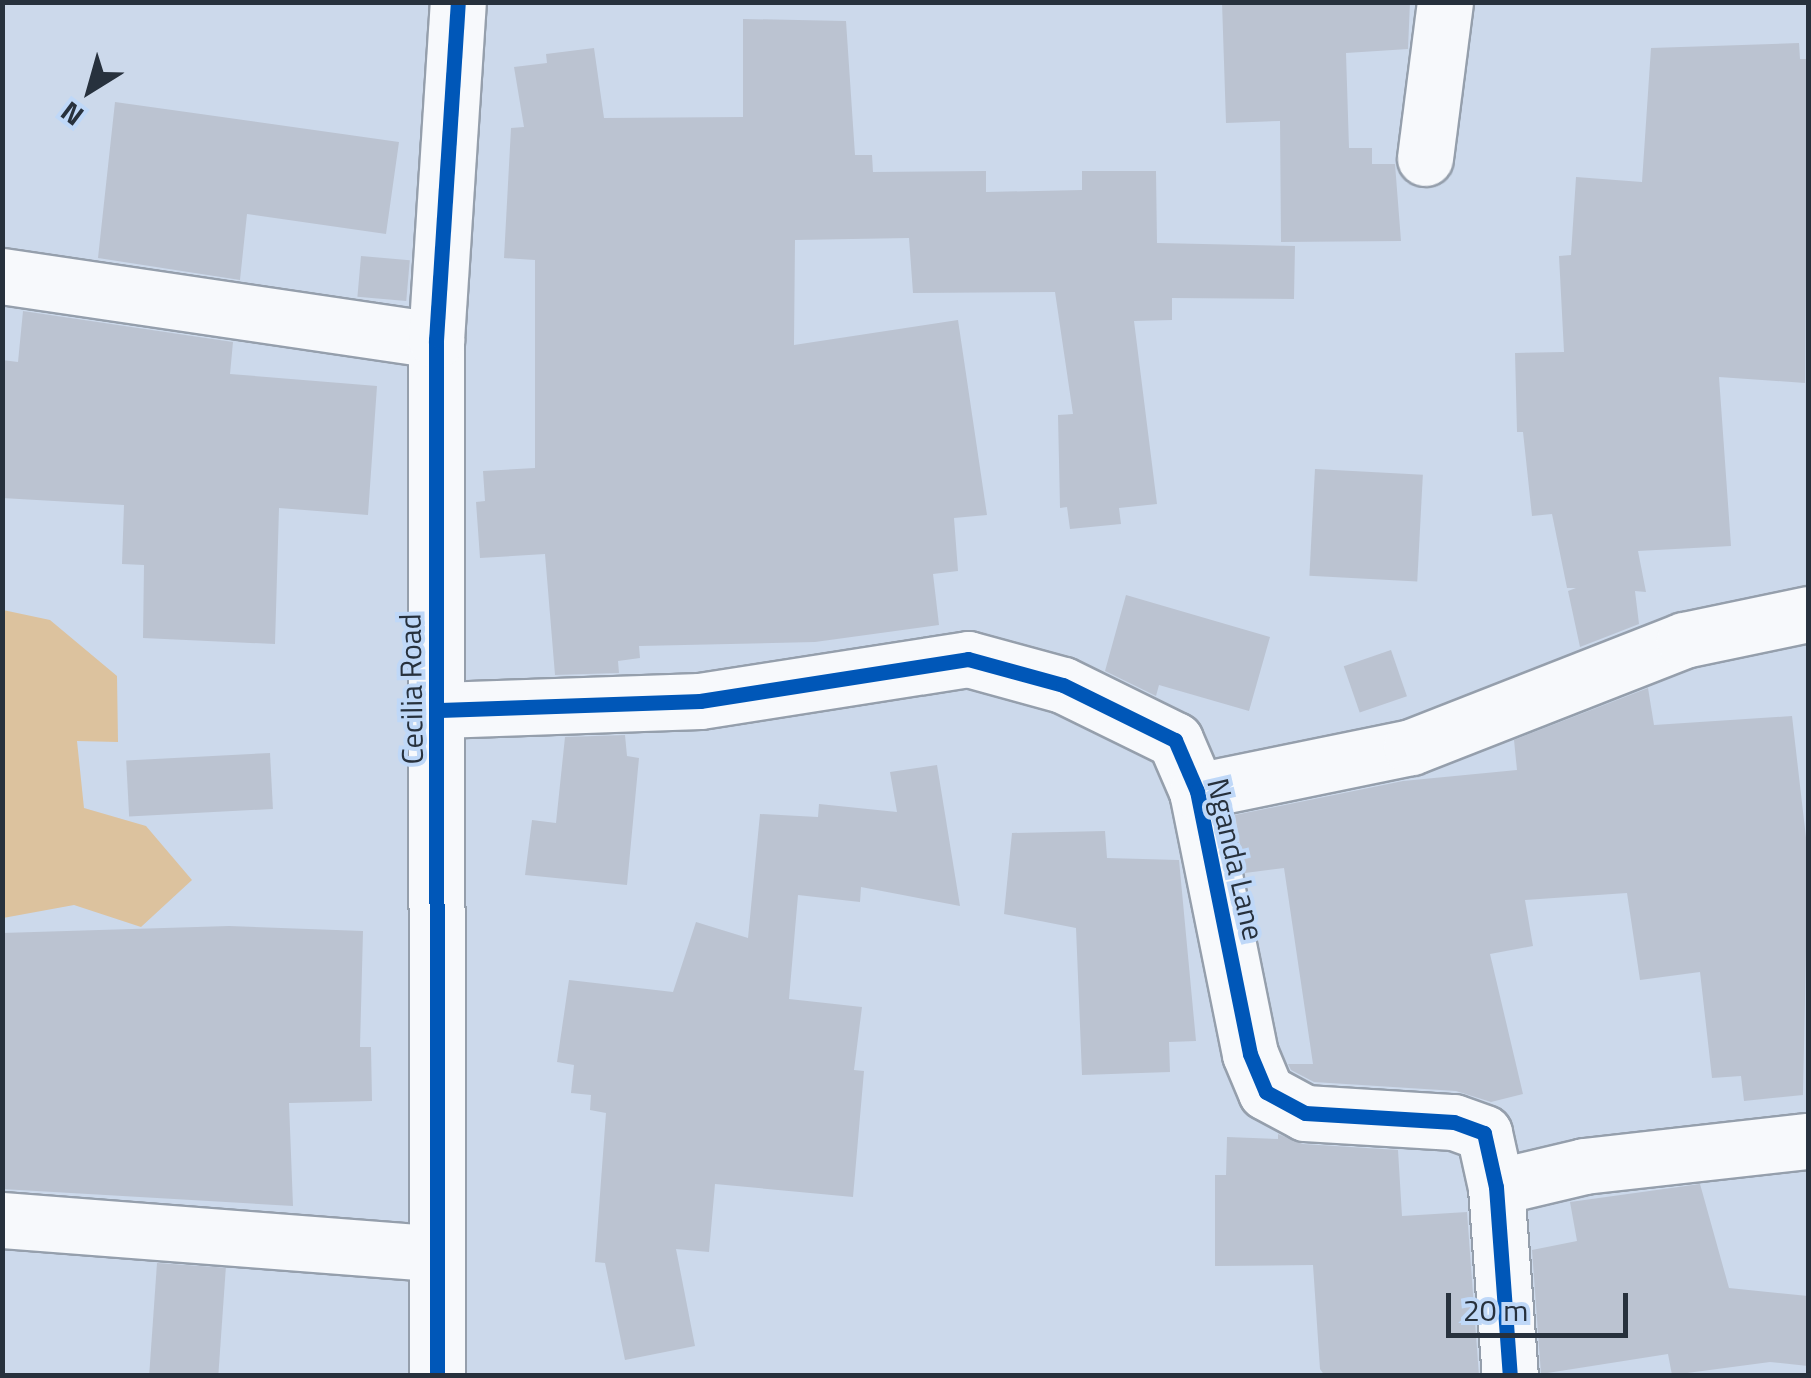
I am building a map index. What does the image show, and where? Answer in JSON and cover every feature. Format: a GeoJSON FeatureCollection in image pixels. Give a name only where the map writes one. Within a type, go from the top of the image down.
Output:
{"type":"FeatureCollection","features":[{"type":"Feature","properties":{"kind":"street","name":"Cecilia Road"},"geometry":{"type":"LineString","coordinates":[[437,1376],[434,1253],[440,710],[436,340],[458,2]]}},
{"type":"Feature","properties":{"kind":"street"},"geometry":{"type":"LineString","coordinates":[[1425,158],[1445,2]]}},
{"type":"Feature","properties":{"kind":"street"},"geometry":{"type":"LineString","coordinates":[[2,276],[436,340]]}},
{"type":"Feature","properties":{"kind":"street"},"geometry":{"type":"LineString","coordinates":[[1197,791],[1411,747],[1684,640],[1808,614]]}},
{"type":"Feature","properties":{"kind":"street","name":"Nganda Lane"},"geometry":{"type":"LineString","coordinates":[[440,710],[700,702],[968,659],[1063,685],[1175,740],[1197,791],[1250,1054],[1266,1092],[1305,1113],[1454,1122],[1484,1132],[1496,1188],[1510,1376]]}},
{"type":"Feature","properties":{"kind":"street"},"geometry":{"type":"LineString","coordinates":[[1496,1188],[1584,1166],[1808,1141]]}},
{"type":"Feature","properties":{"kind":"street"},"geometry":{"type":"LineString","coordinates":[[2,1220],[434,1253]]}},
{"type":"Feature","properties":{"kind":"shaded area"},"geometry":{"type":"Polygon","coordinates":[[[3,610],[50,620],[117,676],[118,742],[77,741],[84,808],[146,826],[192,880],[141,927],[74,905],[3,918],[3,610]]]}},
{"type":"Feature","properties":{"kind":"building"},"geometry":{"type":"Polygon","coordinates":[[[1222,2],[1410,2],[1408,49],[1346,53],[1349,148],[1372,148],[1372,164],[1395,164],[1401,241],[1281,242],[1280,121],[1226,123],[1222,2]]]}},
{"type":"Feature","properties":{"kind":"building"},"geometry":{"type":"Polygon","coordinates":[[[743,19],[846,21],[855,155],[872,155],[873,172],[986,171],[986,192],[1082,190],[1082,171],[1156,171],[1157,243],[1295,246],[1294,299],[1172,298],[1172,320],[1134,321],[1157,504],[1119,508],[1121,524],[1070,529],[1067,507],[1060,508],[1058,415],[1073,414],[1055,292],[913,293],[909,238],[795,240],[794,345],[958,320],[987,515],[954,518],[958,571],[933,574],[939,625],[815,642],[639,646],[640,658],[618,661],[619,673],[555,675],[545,554],[480,558],[476,502],[485,501],[483,471],[535,468],[535,260],[504,258],[511,128],[524,127],[514,67],[547,63],[546,54],[594,48],[604,118],[743,117],[743,19]]]}},
{"type":"Feature","properties":{"kind":"building"},"geometry":{"type":"Polygon","coordinates":[[[1799,43],[1800,59],[1808,59],[1805,383],[1719,377],[1731,546],[1638,551],[1646,592],[1635,591],[1639,624],[1580,647],[1568,591],[1576,588],[1567,588],[1552,514],[1532,516],[1523,432],[1517,432],[1515,353],[1564,352],[1559,256],[1571,255],[1576,177],[1642,182],[1651,48],[1799,43]]]}},
{"type":"Feature","properties":{"kind":"building"},"geometry":{"type":"Polygon","coordinates":[[[115,102],[399,142],[386,234],[247,214],[240,280],[98,258],[115,102]]]}},
{"type":"Feature","properties":{"kind":"building"},"geometry":{"type":"Polygon","coordinates":[[[361,256],[410,260],[406,301],[357,297],[361,256]]]}},
{"type":"Feature","properties":{"kind":"building"},"geometry":{"type":"Polygon","coordinates":[[[23,311],[233,342],[230,374],[377,386],[368,515],[279,508],[275,644],[143,638],[144,565],[122,564],[124,505],[2,498],[2,360],[18,362],[23,311]]]}},
{"type":"Feature","properties":{"kind":"building"},"geometry":{"type":"Polygon","coordinates":[[[1315,469],[1423,475],[1417,582],[1309,576],[1315,469]]]}},
{"type":"Feature","properties":{"kind":"building"},"geometry":{"type":"Polygon","coordinates":[[[1126,595],[1270,637],[1249,711],[1159,685],[1156,696],[1105,671],[1126,595]]]}},
{"type":"Feature","properties":{"kind":"building"},"geometry":{"type":"Polygon","coordinates":[[[1391,650],[1407,696],[1360,713],[1344,666],[1391,650]]]}},
{"type":"Feature","properties":{"kind":"building"},"geometry":{"type":"Polygon","coordinates":[[[1648,688],[1654,725],[1792,716],[1808,855],[1803,1095],[1744,1101],[1741,1076],[1712,1078],[1700,972],[1640,980],[1627,893],[1525,900],[1533,946],[1490,954],[1523,1094],[1491,1102],[1456,1091],[1314,1082],[1291,1070],[1288,1064],[1313,1064],[1284,868],[1245,873],[1235,815],[1403,781],[1517,770],[1514,740],[1648,688]]]}},
{"type":"Feature","properties":{"kind":"building"},"geometry":{"type":"Polygon","coordinates":[[[625,735],[627,756],[639,758],[627,885],[525,875],[532,820],[556,823],[565,737],[625,735]]]}},
{"type":"Feature","properties":{"kind":"building"},"geometry":{"type":"Polygon","coordinates":[[[270,753],[273,809],[129,816],[126,761],[270,753]]]}},
{"type":"Feature","properties":{"kind":"building"},"geometry":{"type":"Polygon","coordinates":[[[937,765],[960,906],[861,887],[860,902],[798,895],[789,999],[862,1007],[854,1070],[864,1071],[853,1197],[715,1184],[709,1252],[676,1249],[695,1346],[625,1360],[605,1263],[595,1262],[606,1113],[590,1110],[591,1095],[571,1093],[574,1065],[557,1062],[569,980],[673,992],[696,922],[748,938],[760,814],[818,817],[819,804],[897,812],[890,772],[937,765]]]}},
{"type":"Feature","properties":{"kind":"building"},"geometry":{"type":"Polygon","coordinates":[[[1105,831],[1107,858],[1179,860],[1196,1041],[1169,1042],[1170,1072],[1082,1075],[1076,928],[1004,914],[1012,833],[1105,831]]]}},
{"type":"Feature","properties":{"kind":"building"},"geometry":{"type":"Polygon","coordinates":[[[229,926],[363,931],[360,1047],[371,1047],[372,1101],[289,1103],[293,1206],[2,1189],[2,933],[229,926]]]}},
{"type":"Feature","properties":{"kind":"building"},"geometry":{"type":"Polygon","coordinates":[[[1278,1134],[1303,1144],[1398,1150],[1402,1216],[1467,1212],[1479,1376],[1325,1376],[1320,1369],[1313,1265],[1215,1266],[1215,1175],[1226,1175],[1227,1137],[1278,1139],[1278,1134]]]}},
{"type":"Feature","properties":{"kind":"building"},"geometry":{"type":"Polygon","coordinates":[[[1700,1184],[1729,1288],[1808,1296],[1808,1366],[1770,1362],[1672,1375],[1668,1354],[1541,1374],[1532,1250],[1577,1241],[1570,1202],[1700,1184]]]}},
{"type":"Feature","properties":{"kind":"building"},"geometry":{"type":"Polygon","coordinates":[[[157,1263],[226,1268],[218,1376],[149,1376],[157,1263]]]}},
{"type":"Feature","properties":{"kind":"cycle path"},"geometry":{"type":"LineString","coordinates":[[437,1376],[436,340],[458,2]]}},
{"type":"Feature","properties":{"kind":"cycle path"},"geometry":{"type":"LineString","coordinates":[[440,710],[700,701],[968,659],[1063,685],[1175,740],[1197,791],[1250,1054],[1266,1092],[1305,1113],[1454,1122],[1484,1133],[1496,1187],[1510,1376]]}}]}
